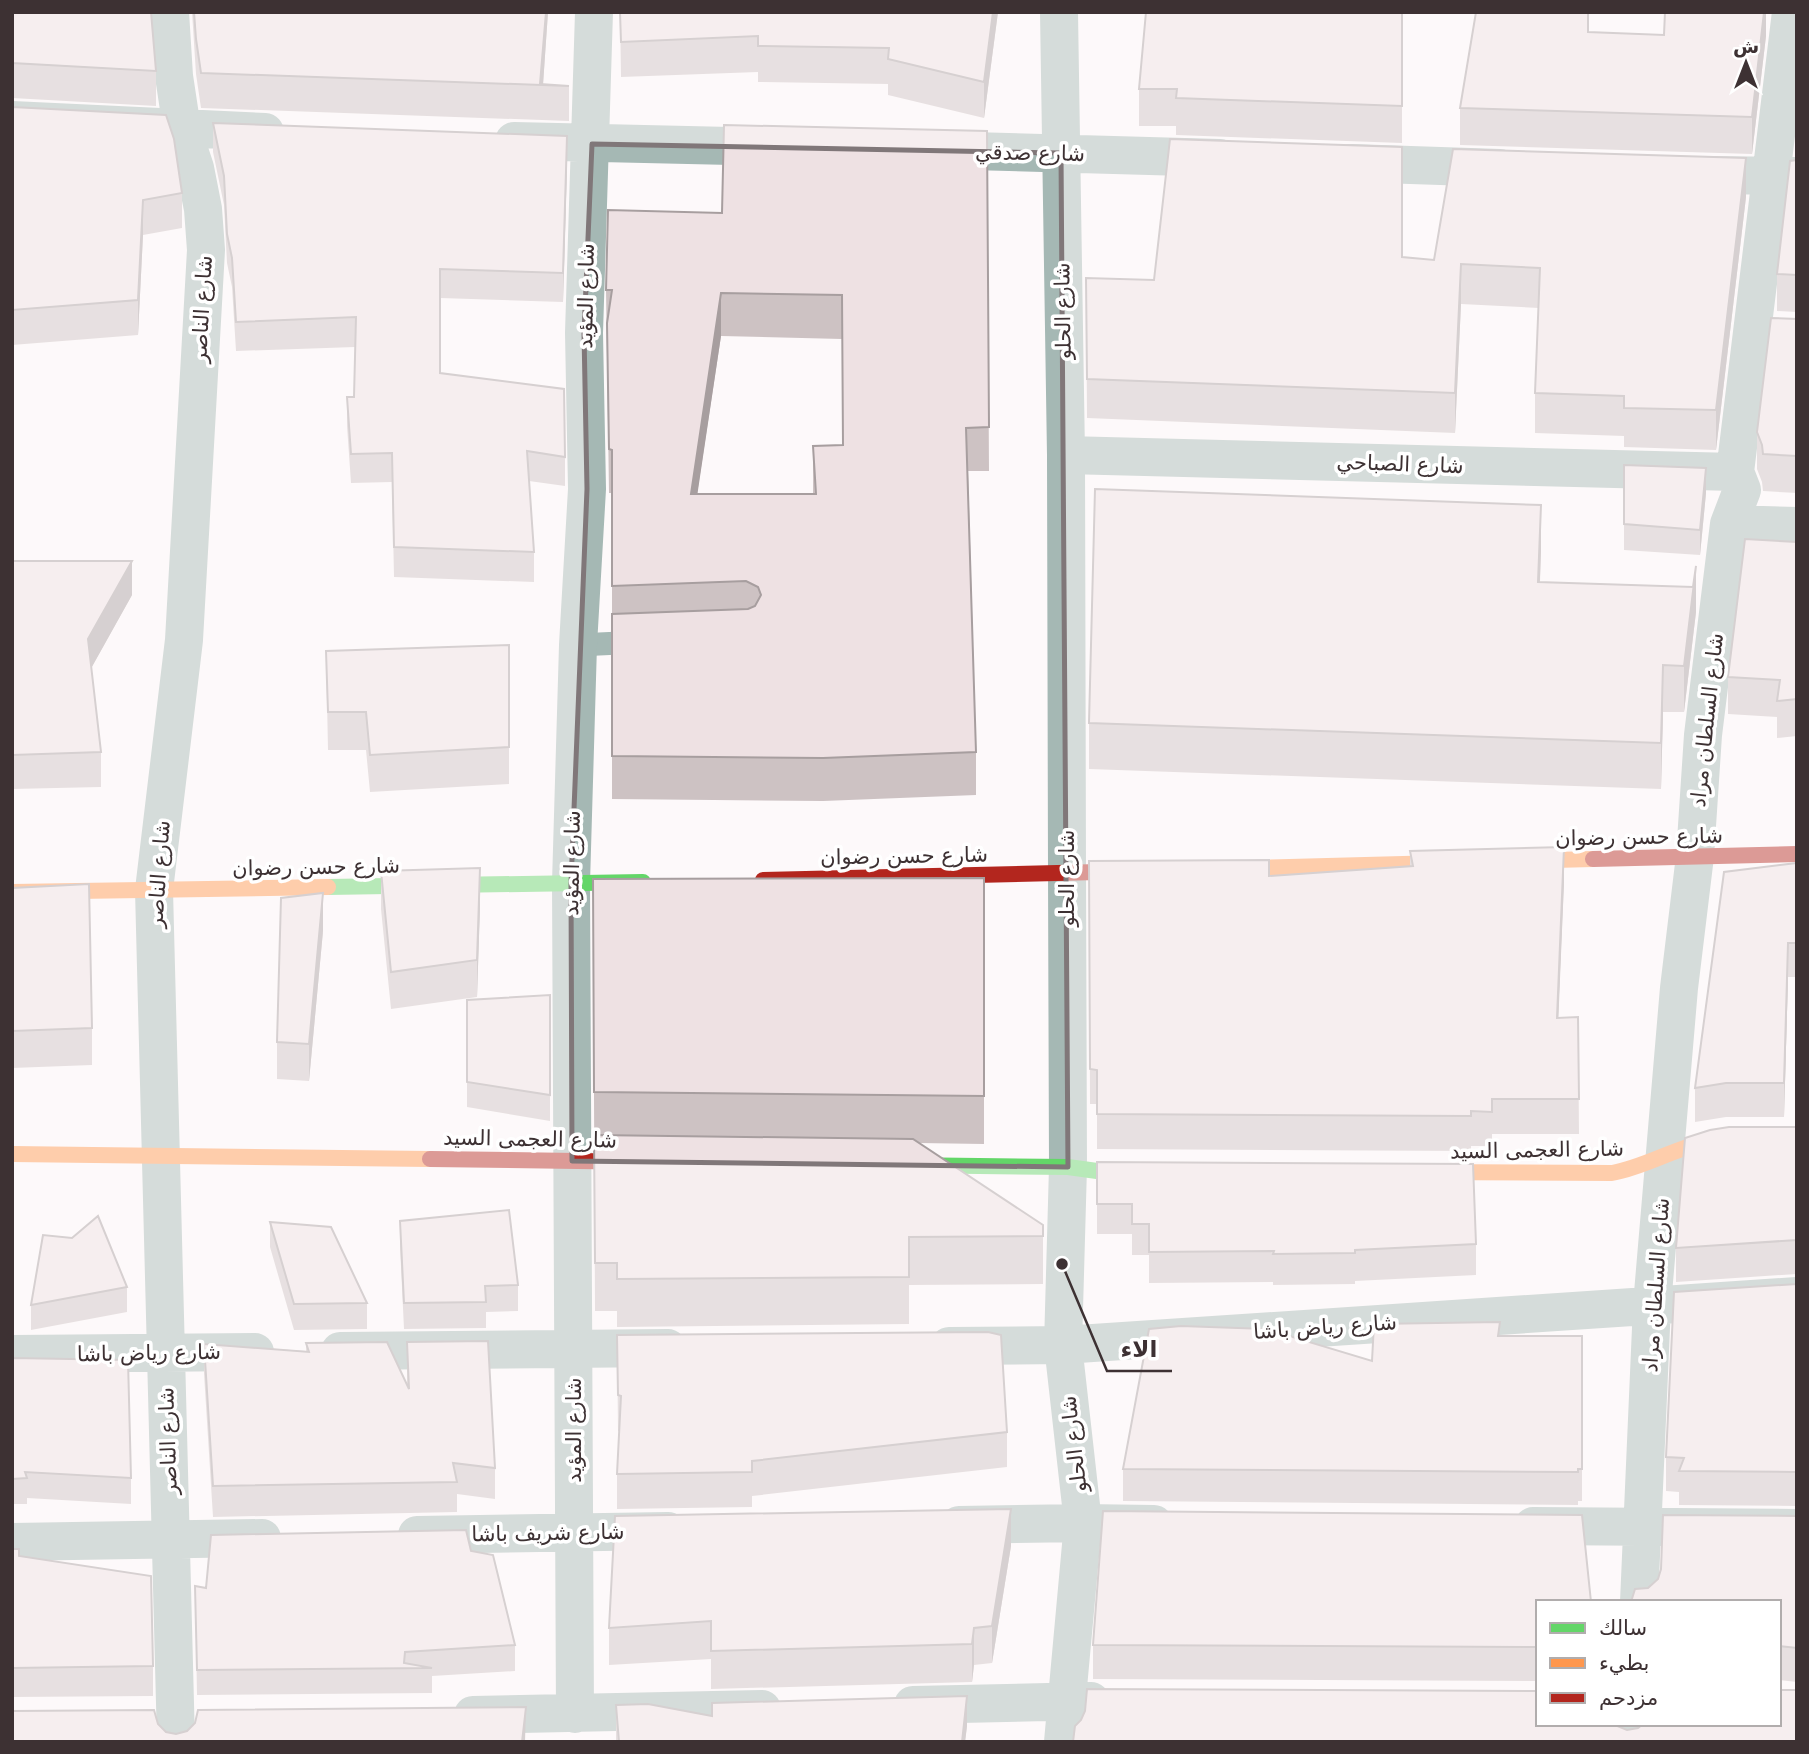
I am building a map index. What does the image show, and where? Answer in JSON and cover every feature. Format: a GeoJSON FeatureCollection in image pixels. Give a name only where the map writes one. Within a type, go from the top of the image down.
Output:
{"type":"FeatureCollection","features":[{"type":"Feature","properties":{"kind":"street","name":"شارع الناصر"},"geometry":{"type":"LineString","coordinates":[[170,12],[174,76],[183,129],[195,168],[203,209],[206,250],[184,640],[154,890],[176,1730]]}},
{"type":"Feature","properties":{"kind":"street","name":"شارع المؤيد"},"geometry":{"type":"LineString","coordinates":[[575,1714],[571,884],[578,645],[587,489],[584,332],[592,144],[594,12]]}},
{"type":"Feature","properties":{"kind":"street","name":"شارع الحلو"},"geometry":{"type":"LineString","coordinates":[[1059,12],[1066,455],[1068,1167],[1063,1345],[1083,1522],[1063,1742]]}},
{"type":"Feature","properties":{"kind":"street","name":"شارع السلطان مراد"},"geometry":{"type":"LineString","coordinates":[[1639,1600],[1653,1305],[1679,988],[1695,856],[1703,735],[1729,524],[1742,490],[1735,472],[1769,333],[1784,175],[1793,17]]}},
{"type":"Feature","properties":{"kind":"street"},"geometry":{"type":"LineString","coordinates":[[12,120],[305,134]]}},
{"type":"Feature","properties":{"kind":"street"},"geometry":{"type":"LineString","coordinates":[[482,140],[812,148]]}},
{"type":"Feature","properties":{"kind":"street","name":"شارع صدقي"},"geometry":{"type":"LineString","coordinates":[[895,150],[1256,160]]}},
{"type":"Feature","properties":{"kind":"street"},"geometry":{"type":"LineString","coordinates":[[1312,162],[1535,169]]}},
{"type":"Feature","properties":{"kind":"street"},"geometry":{"type":"LineString","coordinates":[[1660,173],[1784,175]]}},
{"type":"Feature","properties":{"kind":"street","name":"شارع الصباحي"},"geometry":{"type":"LineString","coordinates":[[1066,455],[1735,472]]}},
{"type":"Feature","properties":{"kind":"street"},"geometry":{"type":"LineString","coordinates":[[1729,524],[1797,526]]}},
{"type":"Feature","properties":{"kind":"street","name":"شارع حسن رضوان"},"geometry":{"type":"LineString","coordinates":[[1207,870],[1797,855]]}},
{"type":"Feature","properties":{"kind":"street","name":"شارع حسن رضوان"},"geometry":{"type":"LineString","coordinates":[[750,880],[1151,871]]}},
{"type":"Feature","properties":{"kind":"street","name":"شارع حسن رضوان"},"geometry":{"type":"LineString","coordinates":[[12,892],[654,882]]}},
{"type":"Feature","properties":{"kind":"street","name":"شارع العجمى السيد"},"geometry":{"type":"LineString","coordinates":[[1403,1172],[1630,1171],[1706,1142],[1727,1139],[1797,1139]]}},
{"type":"Feature","properties":{"kind":"street","name":"شارع العجمى السيد"},"geometry":{"type":"LineString","coordinates":[[12,1154],[669,1162]]}},
{"type":"Feature","properties":{"kind":"street"},"geometry":{"type":"LineString","coordinates":[[889,1164],[1167,1171]]}},
{"type":"Feature","properties":{"kind":"street","name":"شارع رياض باشا"},"geometry":{"type":"LineString","coordinates":[[913,1346],[1063,1345],[1797,1296]]}},
{"type":"Feature","properties":{"kind":"street","name":"شارع رياض باشا"},"geometry":{"type":"LineString","coordinates":[[12,1354],[709,1348]]}},
{"type":"Feature","properties":{"kind":"street"},"geometry":{"type":"LineString","coordinates":[[919,1526],[1083,1522],[1194,1525]]}},
{"type":"Feature","properties":{"kind":"street"},"geometry":{"type":"LineString","coordinates":[[1492,1526],[1797,1528]]}},
{"type":"Feature","properties":{"kind":"street","name":"شارع شريف باشا"},"geometry":{"type":"LineString","coordinates":[[380,1536],[699,1530]]}},
{"type":"Feature","properties":{"kind":"street"},"geometry":{"type":"LineString","coordinates":[[12,1542],[296,1537]]}},
{"type":"Feature","properties":{"kind":"street"},"geometry":{"type":"LineString","coordinates":[[876,1706],[1067,1700],[1122,1701]]}},
{"type":"Feature","properties":{"kind":"street"},"geometry":{"type":"LineString","coordinates":[[442,1716],[794,1708]]}},
{"type":"Feature","properties":{"kind":"street"},"geometry":{"type":"LineString","coordinates":[[134,1718],[176,1730],[215,1717]]}},
{"type":"Feature","properties":{"kind":"lane"},"geometry":{"type":"LineString","coordinates":[[578,645],[665,641]]}},
{"type":"Feature","properties":{"kind":"highlighted area"},"geometry":{"type":"Polygon","coordinates":[[[592,144],[1061,153],[1068,1167],[572,1161],[571,883],[587,489],[584,333],[592,144]]]}},
{"type":"Feature","properties":{"kind":"building"},"geometry":{"type":"Polygon","coordinates":[[[12,12],[151,12],[156,71],[12,63],[12,12]]]}},
{"type":"Feature","properties":{"kind":"building"},"geometry":{"type":"Polygon","coordinates":[[[194,12],[546,12],[540,84],[569,86],[201,73],[194,12]]]}},
{"type":"Feature","properties":{"kind":"building"},"geometry":{"type":"Polygon","coordinates":[[[620,12],[993,12],[984,82],[888,59],[889,48],[758,46],[758,36],[621,42],[620,12]]]}},
{"type":"Feature","properties":{"kind":"building"},"geometry":{"type":"Polygon","coordinates":[[[1146,12],[1402,12],[1402,106],[1176,98],[1177,89],[1139,89],[1146,12]]]}},
{"type":"Feature","properties":{"kind":"building"},"geometry":{"type":"Polygon","coordinates":[[[1476,12],[1588,12],[1588,32],[1664,35],[1665,12],[1764,12],[1752,117],[1460,108],[1476,12]]]}},
{"type":"Feature","properties":{"kind":"building"},"geometry":{"type":"Polygon","coordinates":[[[12,107],[166,115],[174,139],[182,193],[143,200],[138,300],[12,310],[12,107]]]}},
{"type":"Feature","properties":{"kind":"building"},"geometry":{"type":"Polygon","coordinates":[[[213,123],[567,136],[563,273],[440,269],[440,373],[564,389],[565,457],[527,451],[534,552],[394,547],[392,453],[351,454],[347,397],[354,397],[356,317],[236,322],[224,176],[213,123]]]}},
{"type":"Feature","properties":{"kind":"building"},"geometry":{"type":"Polygon","coordinates":[[[724,125],[987,131],[989,427],[966,428],[976,752],[823,758],[612,756],[612,614],[748,609],[755,606],[761,595],[758,587],[746,581],[612,586],[612,450],[609,449],[607,323],[612,290],[606,290],[608,210],[722,213],[724,125]],[[721,293],[691,494],[816,494],[813,446],[843,445],[842,295],[721,293]]]}},
{"type":"Feature","properties":{"kind":"building"},"geometry":{"type":"Polygon","coordinates":[[[1170,139],[1402,147],[1402,257],[1434,260],[1453,149],[1746,158],[1716,410],[1624,408],[1624,396],[1535,393],[1540,268],[1461,264],[1455,393],[1087,379],[1086,278],[1154,280],[1170,139]]]}},
{"type":"Feature","properties":{"kind":"building"},"geometry":{"type":"Polygon","coordinates":[[[1797,160],[1797,275],[1777,274],[1790,161],[1797,160]]]}},
{"type":"Feature","properties":{"kind":"building"},"geometry":{"type":"Polygon","coordinates":[[[1771,318],[1797,319],[1797,456],[1763,454],[1757,432],[1771,318]]]}},
{"type":"Feature","properties":{"kind":"building"},"geometry":{"type":"Polygon","coordinates":[[[1624,465],[1706,468],[1700,530],[1624,524],[1624,465]]]}},
{"type":"Feature","properties":{"kind":"building"},"geometry":{"type":"Polygon","coordinates":[[[1095,489],[1541,505],[1538,582],[1693,587],[1696,566],[1684,666],[1663,665],[1661,743],[1089,723],[1095,489]]]}},
{"type":"Feature","properties":{"kind":"building"},"geometry":{"type":"Polygon","coordinates":[[[1745,539],[1797,542],[1797,699],[1777,701],[1780,680],[1728,677],[1745,539]]]}},
{"type":"Feature","properties":{"kind":"building"},"geometry":{"type":"Polygon","coordinates":[[[12,561],[132,561],[88,639],[101,752],[12,755],[12,561]]]}},
{"type":"Feature","properties":{"kind":"building"},"geometry":{"type":"Polygon","coordinates":[[[509,645],[509,747],[370,755],[366,712],[328,712],[326,651],[509,645]]]}},
{"type":"Feature","properties":{"kind":"building"},"geometry":{"type":"Polygon","coordinates":[[[1564,847],[1557,1018],[1578,1017],[1579,1099],[1492,1099],[1492,1112],[1471,1111],[1471,1116],[1097,1114],[1097,1070],[1090,1069],[1089,861],[1269,860],[1269,876],[1413,866],[1410,851],[1564,847]]]}},
{"type":"Feature","properties":{"kind":"building"},"geometry":{"type":"Polygon","coordinates":[[[1797,863],[1797,943],[1788,943],[1784,1083],[1726,1083],[1695,1088],[1724,872],[1797,863]]]}},
{"type":"Feature","properties":{"kind":"building"},"geometry":{"type":"Polygon","coordinates":[[[480,868],[477,960],[391,972],[381,871],[480,868]]]}},
{"type":"Feature","properties":{"kind":"building"},"geometry":{"type":"Polygon","coordinates":[[[984,878],[984,1096],[594,1092],[593,879],[984,878]]]}},
{"type":"Feature","properties":{"kind":"building"},"geometry":{"type":"Polygon","coordinates":[[[89,884],[92,1028],[12,1031],[12,888],[89,884]]]}},
{"type":"Feature","properties":{"kind":"building"},"geometry":{"type":"Polygon","coordinates":[[[323,893],[309,1044],[277,1042],[281,898],[323,893]]]}},
{"type":"Feature","properties":{"kind":"building"},"geometry":{"type":"Polygon","coordinates":[[[550,995],[550,1095],[467,1082],[467,1000],[550,995]]]}},
{"type":"Feature","properties":{"kind":"building"},"geometry":{"type":"Polygon","coordinates":[[[1729,1127],[1797,1127],[1797,1240],[1676,1248],[1685,1138],[1729,1127]]]}},
{"type":"Feature","properties":{"kind":"building"},"geometry":{"type":"Polygon","coordinates":[[[594,1135],[913,1139],[1043,1225],[1043,1236],[909,1237],[909,1277],[617,1279],[617,1263],[595,1263],[594,1135]]]}},
{"type":"Feature","properties":{"kind":"building"},"geometry":{"type":"Polygon","coordinates":[[[1097,1162],[1473,1164],[1476,1244],[1355,1250],[1355,1253],[1149,1252],[1149,1224],[1132,1224],[1132,1204],[1097,1204],[1097,1162]]]}},
{"type":"Feature","properties":{"kind":"building"},"geometry":{"type":"Polygon","coordinates":[[[509,1210],[518,1285],[485,1286],[486,1302],[404,1303],[400,1221],[509,1210]]]}},
{"type":"Feature","properties":{"kind":"building"},"geometry":{"type":"Polygon","coordinates":[[[98,1216],[127,1287],[31,1305],[43,1235],[72,1238],[98,1216]]]}},
{"type":"Feature","properties":{"kind":"building"},"geometry":{"type":"Polygon","coordinates":[[[270,1222],[331,1227],[367,1303],[294,1304],[270,1222]]]}},
{"type":"Feature","properties":{"kind":"building"},"geometry":{"type":"Polygon","coordinates":[[[1797,1284],[1797,1472],[1679,1471],[1684,1458],[1666,1457],[1674,1292],[1797,1284]]]}},
{"type":"Feature","properties":{"kind":"building"},"geometry":{"type":"Polygon","coordinates":[[[1500,1322],[1498,1336],[1582,1336],[1582,1469],[1578,1469],[1578,1472],[1123,1469],[1149,1329],[1181,1326],[1266,1329],[1372,1361],[1374,1324],[1500,1322]]]}},
{"type":"Feature","properties":{"kind":"building"},"geometry":{"type":"Polygon","coordinates":[[[988,1332],[1001,1335],[1007,1432],[752,1461],[752,1472],[617,1474],[621,1396],[618,1395],[617,1335],[988,1332]]]}},
{"type":"Feature","properties":{"kind":"building"},"geometry":{"type":"Polygon","coordinates":[[[488,1341],[495,1468],[453,1463],[457,1482],[213,1486],[204,1344],[309,1352],[306,1343],[387,1342],[409,1389],[407,1342],[488,1341]]]}},
{"type":"Feature","properties":{"kind":"building"},"geometry":{"type":"Polygon","coordinates":[[[12,1358],[128,1360],[131,1478],[25,1472],[27,1478],[12,1479],[12,1358]]]}},
{"type":"Feature","properties":{"kind":"building"},"geometry":{"type":"Polygon","coordinates":[[[1011,1509],[992,1626],[974,1628],[972,1644],[711,1651],[711,1621],[609,1628],[615,1516],[1011,1509]]]}},
{"type":"Feature","properties":{"kind":"building"},"geometry":{"type":"Polygon","coordinates":[[[1103,1511],[1582,1515],[1591,1600],[1536,1600],[1536,1647],[1093,1645],[1103,1511]]]}},
{"type":"Feature","properties":{"kind":"building"},"geometry":{"type":"Polygon","coordinates":[[[1663,1515],[1797,1516],[1797,1648],[1781,1646],[1781,1600],[1632,1600],[1635,1589],[1648,1588],[1658,1579],[1661,1569],[1663,1515]]]}},
{"type":"Feature","properties":{"kind":"building"},"geometry":{"type":"Polygon","coordinates":[[[466,1530],[471,1551],[493,1555],[515,1645],[405,1652],[404,1663],[432,1668],[197,1670],[195,1586],[206,1588],[211,1535],[466,1530]]]}},
{"type":"Feature","properties":{"kind":"building"},"geometry":{"type":"Polygon","coordinates":[[[12,1549],[19,1549],[19,1556],[151,1576],[153,1666],[12,1668],[12,1549]]]}},
{"type":"Feature","properties":{"kind":"building"},"geometry":{"type":"Polygon","coordinates":[[[1087,1689],[1536,1691],[1536,1726],[1617,1726],[1627,1730],[1640,1726],[1781,1726],[1781,1690],[1797,1690],[1797,1742],[1073,1742],[1075,1726],[1085,1711],[1087,1689]]]}},
{"type":"Feature","properties":{"kind":"building"},"geometry":{"type":"Polygon","coordinates":[[[967,1696],[962,1742],[619,1742],[616,1705],[648,1704],[712,1716],[712,1703],[967,1696]]]}},
{"type":"Feature","properties":{"kind":"building"},"geometry":{"type":"Polygon","coordinates":[[[526,1707],[522,1742],[12,1742],[12,1711],[154,1710],[158,1724],[166,1732],[176,1734],[187,1731],[195,1723],[198,1710],[526,1707]]]}},
{"type":"Feature","properties":{"kind":"traffic: fast"},"geometry":{"type":"LineString","coordinates":[[328,887],[643,882]]}},
{"type":"Feature","properties":{"kind":"traffic: fast"},"geometry":{"type":"LineString","coordinates":[[900,1165],[1151,1171]]}},
{"type":"Feature","properties":{"kind":"traffic: slow"},"geometry":{"type":"LineString","coordinates":[[1218,869],[1593,859]]}},
{"type":"Feature","properties":{"kind":"traffic: slow"},"geometry":{"type":"LineString","coordinates":[[12,892],[328,887]]}},
{"type":"Feature","properties":{"kind":"traffic: slow"},"geometry":{"type":"LineString","coordinates":[[1421,1172],[1612,1173],[1636,1167],[1693,1145],[1716,1140],[1797,1139]]}},
{"type":"Feature","properties":{"kind":"traffic: slow"},"geometry":{"type":"LineString","coordinates":[[12,1154],[430,1159]]}},
{"type":"Feature","properties":{"kind":"traffic: jam"},"geometry":{"type":"LineString","coordinates":[[1593,859],[1797,854]]}},
{"type":"Feature","properties":{"kind":"traffic: jam"},"geometry":{"type":"LineString","coordinates":[[763,880],[1140,871]]}},
{"type":"Feature","properties":{"kind":"traffic: jam"},"geometry":{"type":"LineString","coordinates":[[430,1159],[647,1162]]}},
{"type":"Feature","properties":{"kind":"place","name":"الاء"},"geometry":{"type":"Point","coordinates":[1062,1264]}}]}
